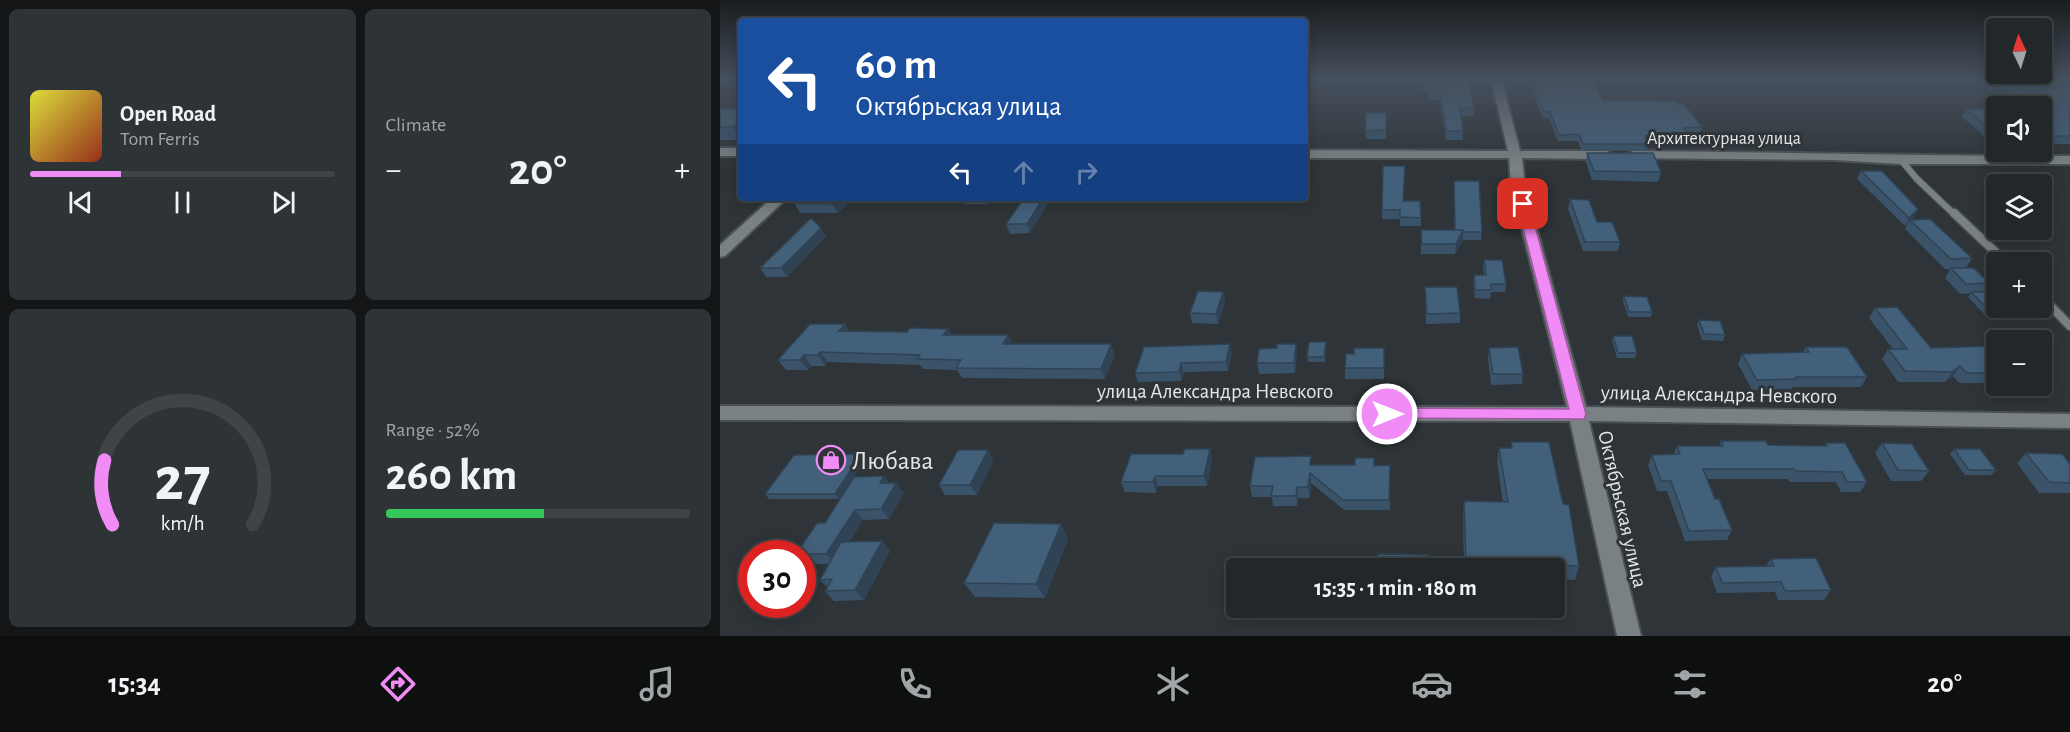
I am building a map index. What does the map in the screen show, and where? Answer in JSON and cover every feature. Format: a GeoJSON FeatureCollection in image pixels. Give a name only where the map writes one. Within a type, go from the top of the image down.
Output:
{"type":"FeatureCollection","features":[{"type":"Feature","properties":{"kind":"street","name":"Октябрьская улица"},"geometry":{"type":"LineString","coordinates":[[1503,108],[1515,154],[1518,186],[1578,414],[1629,636]]}},
{"type":"Feature","properties":{"kind":"street"},"geometry":{"type":"LineString","coordinates":[[720,152],[738,152]]}},
{"type":"Feature","properties":{"kind":"street","name":"Архитектурная улица"},"geometry":{"type":"LineString","coordinates":[[1308,154],[1835,156],[1901,160],[2070,160]]}},
{"type":"Feature","properties":{"kind":"street"},"geometry":{"type":"LineString","coordinates":[[720,253],[777,201]]}},
{"type":"Feature","properties":{"kind":"street","name":"улица Александра Невского"},"geometry":{"type":"LineString","coordinates":[[720,413],[1578,414],[2070,421]]}},
{"type":"Feature","properties":{"kind":"lane"},"geometry":{"type":"LineString","coordinates":[[1901,160],[1995,252]]}},
{"type":"Feature","properties":{"kind":"lane"},"geometry":{"type":"LineString","coordinates":[[2052,307],[2070,326]]}},
{"type":"Feature","properties":{"kind":"building"},"geometry":{"type":"Polygon","coordinates":[[[1442,108],[1474,108],[1460,108],[1463,131],[1446,131],[1442,108]]]}},
{"type":"Feature","properties":{"kind":"building"},"geometry":{"type":"Polygon","coordinates":[[[1542,108],[1687,108],[1702,127],[1684,128],[1688,134],[1645,136],[1648,144],[1583,144],[1579,134],[1559,135],[1550,112],[1544,112],[1542,108]]]}},
{"type":"Feature","properties":{"kind":"building"},"geometry":{"type":"Polygon","coordinates":[[[2052,108],[2070,108],[2070,136],[2052,136],[2052,108]]]}},
{"type":"Feature","properties":{"kind":"building"},"geometry":{"type":"Polygon","coordinates":[[[720,109],[738,109],[738,124],[733,127],[720,127],[720,109]]]}},
{"type":"Feature","properties":{"kind":"building"},"geometry":{"type":"Polygon","coordinates":[[[1966,109],[1986,109],[1986,126],[1966,109]]]}},
{"type":"Feature","properties":{"kind":"building"},"geometry":{"type":"Polygon","coordinates":[[[1366,113],[1386,113],[1386,130],[1365,131],[1366,113]]]}},
{"type":"Feature","properties":{"kind":"building"},"geometry":{"type":"Polygon","coordinates":[[[1587,153],[1653,153],[1661,172],[1594,171],[1587,153]]]}},
{"type":"Feature","properties":{"kind":"building"},"geometry":{"type":"Polygon","coordinates":[[[1383,166],[1405,166],[1403,201],[1420,201],[1421,218],[1400,217],[1400,210],[1382,210],[1383,166]]]}},
{"type":"Feature","properties":{"kind":"building"},"geometry":{"type":"Polygon","coordinates":[[[1861,171],[1882,171],[1918,209],[1909,218],[1861,171]]]}},
{"type":"Feature","properties":{"kind":"building"},"geometry":{"type":"Polygon","coordinates":[[[1454,181],[1479,181],[1482,232],[1455,230],[1454,181]]]}},
{"type":"Feature","properties":{"kind":"building"},"geometry":{"type":"Polygon","coordinates":[[[1570,199],[1589,200],[1597,222],[1612,222],[1620,242],[1585,242],[1570,199]]]}},
{"type":"Feature","properties":{"kind":"building"},"geometry":{"type":"Polygon","coordinates":[[[796,201],[835,201],[832,204],[794,203],[796,201]]]}},
{"type":"Feature","properties":{"kind":"building"},"geometry":{"type":"Polygon","coordinates":[[[1022,201],[1041,201],[1027,224],[1006,224],[1022,201]]]}},
{"type":"Feature","properties":{"kind":"building"},"geometry":{"type":"Polygon","coordinates":[[[811,218],[821,228],[781,268],[760,268],[811,218]]]}},
{"type":"Feature","properties":{"kind":"building"},"geometry":{"type":"Polygon","coordinates":[[[1930,219],[1972,258],[1951,259],[1910,220],[1930,219]]]}},
{"type":"Feature","properties":{"kind":"building"},"geometry":{"type":"Polygon","coordinates":[[[1421,230],[1463,230],[1456,244],[1422,244],[1421,230]]]}},
{"type":"Feature","properties":{"kind":"building"},"geometry":{"type":"Polygon","coordinates":[[[1484,260],[1502,260],[1506,284],[1491,284],[1491,290],[1475,290],[1474,275],[1486,275],[1484,260]]]}},
{"type":"Feature","properties":{"kind":"building"},"geometry":{"type":"Polygon","coordinates":[[[1951,268],[1974,268],[1986,280],[1986,283],[1966,284],[1951,268]]]}},
{"type":"Feature","properties":{"kind":"building"},"geometry":{"type":"Polygon","coordinates":[[[1425,287],[1457,287],[1460,313],[1427,314],[1425,287]]]}},
{"type":"Feature","properties":{"kind":"building"},"geometry":{"type":"Polygon","coordinates":[[[1198,291],[1223,292],[1216,314],[1190,313],[1198,291]]]}},
{"type":"Feature","properties":{"kind":"building"},"geometry":{"type":"Polygon","coordinates":[[[1971,292],[1986,292],[1986,307],[1971,292]]]}},
{"type":"Feature","properties":{"kind":"building"},"geometry":{"type":"Polygon","coordinates":[[[1624,296],[1647,297],[1652,312],[1629,312],[1624,296]]]}},
{"type":"Feature","properties":{"kind":"building"},"geometry":{"type":"Polygon","coordinates":[[[1897,307],[1931,348],[1986,346],[1986,373],[1965,372],[1960,366],[1952,372],[1905,371],[1888,349],[1907,349],[1875,308],[1897,307]]]}},
{"type":"Feature","properties":{"kind":"building"},"geometry":{"type":"Polygon","coordinates":[[[1699,320],[1720,321],[1725,335],[1704,334],[1699,320]]]}},
{"type":"Feature","properties":{"kind":"building"},"geometry":{"type":"Polygon","coordinates":[[[810,324],[845,324],[839,331],[907,332],[910,328],[948,329],[943,335],[1008,335],[1003,344],[1111,344],[1101,369],[956,368],[961,360],[917,359],[920,355],[820,352],[818,355],[804,355],[800,360],[778,360],[810,324]]]}},
{"type":"Feature","properties":{"kind":"building"},"geometry":{"type":"Polygon","coordinates":[[[1613,336],[1632,336],[1637,353],[1618,353],[1613,336]]]}},
{"type":"Feature","properties":{"kind":"building"},"geometry":{"type":"Polygon","coordinates":[[[1309,342],[1326,342],[1324,357],[1307,357],[1309,342]]]}},
{"type":"Feature","properties":{"kind":"building"},"geometry":{"type":"Polygon","coordinates":[[[1230,344],[1226,362],[1181,363],[1179,372],[1135,373],[1144,347],[1230,344]]]}},
{"type":"Feature","properties":{"kind":"building"},"geometry":{"type":"Polygon","coordinates":[[[1277,344],[1296,344],[1294,363],[1257,363],[1259,349],[1277,348],[1277,344]]]}},
{"type":"Feature","properties":{"kind":"building"},"geometry":{"type":"Polygon","coordinates":[[[1518,347],[1523,374],[1493,374],[1489,348],[1518,347]]]}},
{"type":"Feature","properties":{"kind":"building"},"geometry":{"type":"Polygon","coordinates":[[[1806,347],[1847,347],[1867,377],[1796,377],[1797,379],[1757,380],[1742,354],[1809,352],[1806,347]]]}},
{"type":"Feature","properties":{"kind":"building"},"geometry":{"type":"Polygon","coordinates":[[[1354,348],[1384,348],[1384,368],[1345,368],[1346,354],[1354,354],[1354,348]]]}},
{"type":"Feature","properties":{"kind":"building"},"geometry":{"type":"Polygon","coordinates":[[[1721,441],[1766,441],[1768,445],[1827,446],[1826,443],[1845,443],[1867,482],[1847,482],[1842,472],[1795,471],[1794,469],[1703,469],[1715,499],[1719,499],[1732,530],[1689,531],[1671,481],[1661,481],[1652,455],[1680,454],[1677,446],[1723,446],[1721,441]]]}},
{"type":"Feature","properties":{"kind":"building"},"geometry":{"type":"Polygon","coordinates":[[[1511,442],[1549,442],[1563,504],[1569,505],[1579,566],[1565,565],[1565,558],[1466,558],[1464,501],[1508,502],[1499,448],[1512,448],[1511,442]]]}},
{"type":"Feature","properties":{"kind":"building"},"geometry":{"type":"Polygon","coordinates":[[[1882,443],[1912,444],[1929,471],[1898,470],[1882,443]]]}},
{"type":"Feature","properties":{"kind":"building"},"geometry":{"type":"Polygon","coordinates":[[[1185,449],[1210,449],[1204,476],[1155,476],[1153,482],[1121,482],[1131,454],[1183,454],[1185,449]]]}},
{"type":"Feature","properties":{"kind":"building"},"geometry":{"type":"Polygon","coordinates":[[[1954,449],[1980,449],[1996,470],[1969,470],[1954,449]]]}},
{"type":"Feature","properties":{"kind":"building"},"geometry":{"type":"Polygon","coordinates":[[[958,450],[988,450],[970,485],[939,485],[958,450]]]}},
{"type":"Feature","properties":{"kind":"building"},"geometry":{"type":"Polygon","coordinates":[[[2026,453],[2062,454],[2070,464],[2070,483],[2049,482],[2026,453]]]}},
{"type":"Feature","properties":{"kind":"building"},"geometry":{"type":"Polygon","coordinates":[[[861,454],[835,494],[765,494],[794,455],[861,454]]]}},
{"type":"Feature","properties":{"kind":"building"},"geometry":{"type":"Polygon","coordinates":[[[1311,456],[1310,465],[1355,465],[1355,458],[1374,458],[1374,466],[1390,465],[1389,500],[1343,500],[1310,473],[1308,487],[1297,487],[1296,496],[1271,496],[1273,486],[1250,486],[1255,457],[1311,456]]]}},
{"type":"Feature","properties":{"kind":"building"},"geometry":{"type":"Polygon","coordinates":[[[884,476],[880,483],[896,483],[881,509],[855,510],[826,554],[816,554],[816,540],[805,540],[817,523],[825,523],[854,477],[884,476]]]}},
{"type":"Feature","properties":{"kind":"building"},"geometry":{"type":"Polygon","coordinates":[[[994,523],[1061,524],[1036,584],[964,583],[994,523]]]}},
{"type":"Feature","properties":{"kind":"building"},"geometry":{"type":"Polygon","coordinates":[[[882,541],[855,590],[825,591],[832,579],[820,580],[841,542],[882,541]]]}},
{"type":"Feature","properties":{"kind":"building"},"geometry":{"type":"Polygon","coordinates":[[[1378,554],[1429,555],[1429,558],[1378,558],[1378,554]]]}},
{"type":"Feature","properties":{"kind":"building"},"geometry":{"type":"Polygon","coordinates":[[[1816,558],[1831,590],[1785,591],[1781,582],[1722,583],[1716,567],[1774,566],[1771,559],[1816,558]]]}},
{"type":"Feature","properties":{"kind":"place","name":"Любава"},"geometry":{"type":"Point","coordinates":[831,460]}},
{"type":"Feature","properties":{"kind":"route"},"geometry":{"type":"LineString","coordinates":[[1387,414],[1578,414],[1523,204]]}}]}
